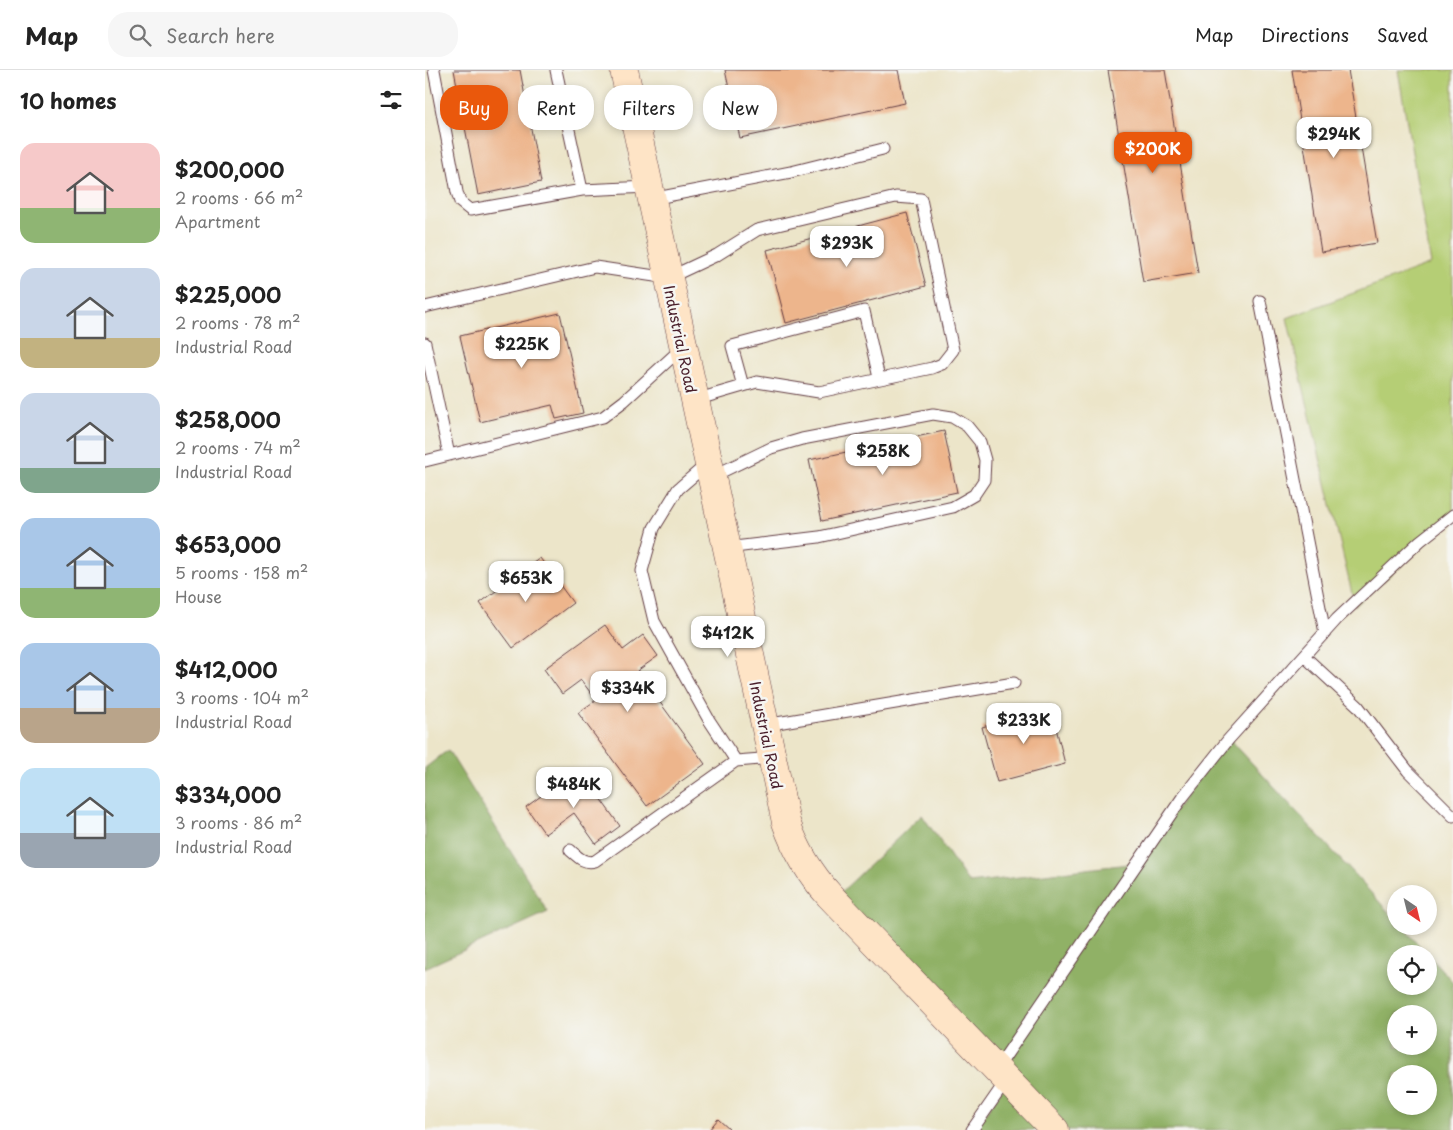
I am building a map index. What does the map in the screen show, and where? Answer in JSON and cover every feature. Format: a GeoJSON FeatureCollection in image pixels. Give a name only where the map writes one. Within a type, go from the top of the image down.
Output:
{"type":"FeatureCollection","features":[{"type":"Feature","properties":{"kind":"street","name":"Industrial Road"},"geometry":{"type":"LineString","coordinates":[[624,70],[786,822],[802,859],[813,877],[1055,1130]]}},
{"type":"Feature","properties":{"kind":"lane"},"geometry":{"type":"LineString","coordinates":[[435,70],[460,202],[470,210],[582,190],[650,193],[791,172],[883,149]]}},
{"type":"Feature","properties":{"kind":"lane"},"geometry":{"type":"LineString","coordinates":[[556,70],[582,190]]}},
{"type":"Feature","properties":{"kind":"lane"},"geometry":{"type":"LineString","coordinates":[[425,307],[595,268],[668,278],[717,255],[757,230],[896,197],[921,199],[953,350],[942,364],[932,368],[819,392],[757,382],[694,400]]}},
{"type":"Feature","properties":{"kind":"lane"},"geometry":{"type":"LineString","coordinates":[[1260,301],[1325,633]]}},
{"type":"Feature","properties":{"kind":"lane"},"geometry":{"type":"LineString","coordinates":[[743,386],[732,346],[864,311],[879,378]]}},
{"type":"Feature","properties":{"kind":"lane"},"geometry":{"type":"LineString","coordinates":[[425,343],[449,455]]}},
{"type":"Feature","properties":{"kind":"lane"},"geometry":{"type":"LineString","coordinates":[[425,460],[603,417],[624,401],[683,346]]}},
{"type":"Feature","properties":{"kind":"lane"},"geometry":{"type":"LineString","coordinates":[[727,548],[819,537],[953,508],[974,495],[984,480],[985,460],[979,442],[967,426],[952,417],[933,414],[802,439],[771,448],[709,470],[679,489],[654,528],[642,571],[654,621],[709,720],[736,761]]}},
{"type":"Feature","properties":{"kind":"lane"},"geometry":{"type":"LineString","coordinates":[[972,1130],[1001,1075],[1181,798],[1228,740],[1325,633],[1420,541],[1453,515]]}},
{"type":"Feature","properties":{"kind":"lane"},"geometry":{"type":"LineString","coordinates":[[1304,656],[1358,706],[1408,771],[1453,816]]}},
{"type":"Feature","properties":{"kind":"lane"},"geometry":{"type":"LineString","coordinates":[[765,725],[1014,683]]}},
{"type":"Feature","properties":{"kind":"lane"},"geometry":{"type":"LineString","coordinates":[[570,850],[581,860],[595,861],[736,761],[772,758]]}},
{"type":"Feature","properties":{"kind":"green space"},"geometry":{"type":"Polygon","coordinates":[[[1398,70],[1453,70],[1453,520],[1355,606],[1287,318],[1431,264],[1398,70]]]}},
{"type":"Feature","properties":{"kind":"green space"},"geometry":{"type":"Polygon","coordinates":[[[1228,737],[1387,910],[1387,935],[1410,935],[1419,945],[1387,945],[1387,995],[1437,995],[1437,965],[1453,982],[1453,1130],[974,1130],[1007,1082],[833,900],[922,815],[969,883],[1137,863],[1228,737]]]}},
{"type":"Feature","properties":{"kind":"green space"},"geometry":{"type":"Polygon","coordinates":[[[448,750],[548,912],[425,968],[425,768],[448,750]]]}},
{"type":"Feature","properties":{"kind":"building"},"geometry":{"type":"Polygon","coordinates":[[[454,70],[520,70],[523,85],[518,85],[518,130],[531,130],[541,182],[478,195],[466,130],[508,130],[508,85],[457,85],[454,70]]]}},
{"type":"Feature","properties":{"kind":"building"},"geometry":{"type":"Polygon","coordinates":[[[725,70],[898,70],[905,103],[740,138],[738,130],[777,130],[777,85],[728,85],[725,70]]]}},
{"type":"Feature","properties":{"kind":"building"},"geometry":{"type":"Polygon","coordinates":[[[1108,70],[1165,70],[1198,273],[1143,282],[1108,70]]]}},
{"type":"Feature","properties":{"kind":"building"},"geometry":{"type":"Polygon","coordinates":[[[1292,70],[1348,70],[1377,243],[1321,252],[1292,70]]]}},
{"type":"Feature","properties":{"kind":"building"},"geometry":{"type":"Polygon","coordinates":[[[907,213],[926,286],[786,323],[767,250],[907,213]]]}},
{"type":"Feature","properties":{"kind":"building"},"geometry":{"type":"Polygon","coordinates":[[[560,313],[583,413],[556,419],[552,405],[480,422],[460,336],[560,313]]]}},
{"type":"Feature","properties":{"kind":"building"},"geometry":{"type":"Polygon","coordinates":[[[944,431],[957,492],[822,521],[809,460],[944,431]]]}},
{"type":"Feature","properties":{"kind":"building"},"geometry":{"type":"Polygon","coordinates":[[[540,558],[573,603],[513,648],[480,603],[540,558]]]}},
{"type":"Feature","properties":{"kind":"building"},"geometry":{"type":"Polygon","coordinates":[[[605,625],[623,650],[643,635],[658,656],[637,671],[705,764],[647,806],[578,713],[596,700],[581,680],[562,694],[544,669],[605,625]]]}},
{"type":"Feature","properties":{"kind":"building"},"geometry":{"type":"Polygon","coordinates":[[[1051,708],[1065,764],[997,782],[982,727],[1051,708]]]}},
{"type":"Feature","properties":{"kind":"building"},"geometry":{"type":"Polygon","coordinates":[[[581,772],[620,826],[596,844],[574,813],[545,834],[526,807],[556,785],[558,789],[581,772]]]}},
{"type":"Feature","properties":{"kind":"building"},"geometry":{"type":"Polygon","coordinates":[[[718,1119],[730,1130],[709,1130],[718,1119]]]}}]}
